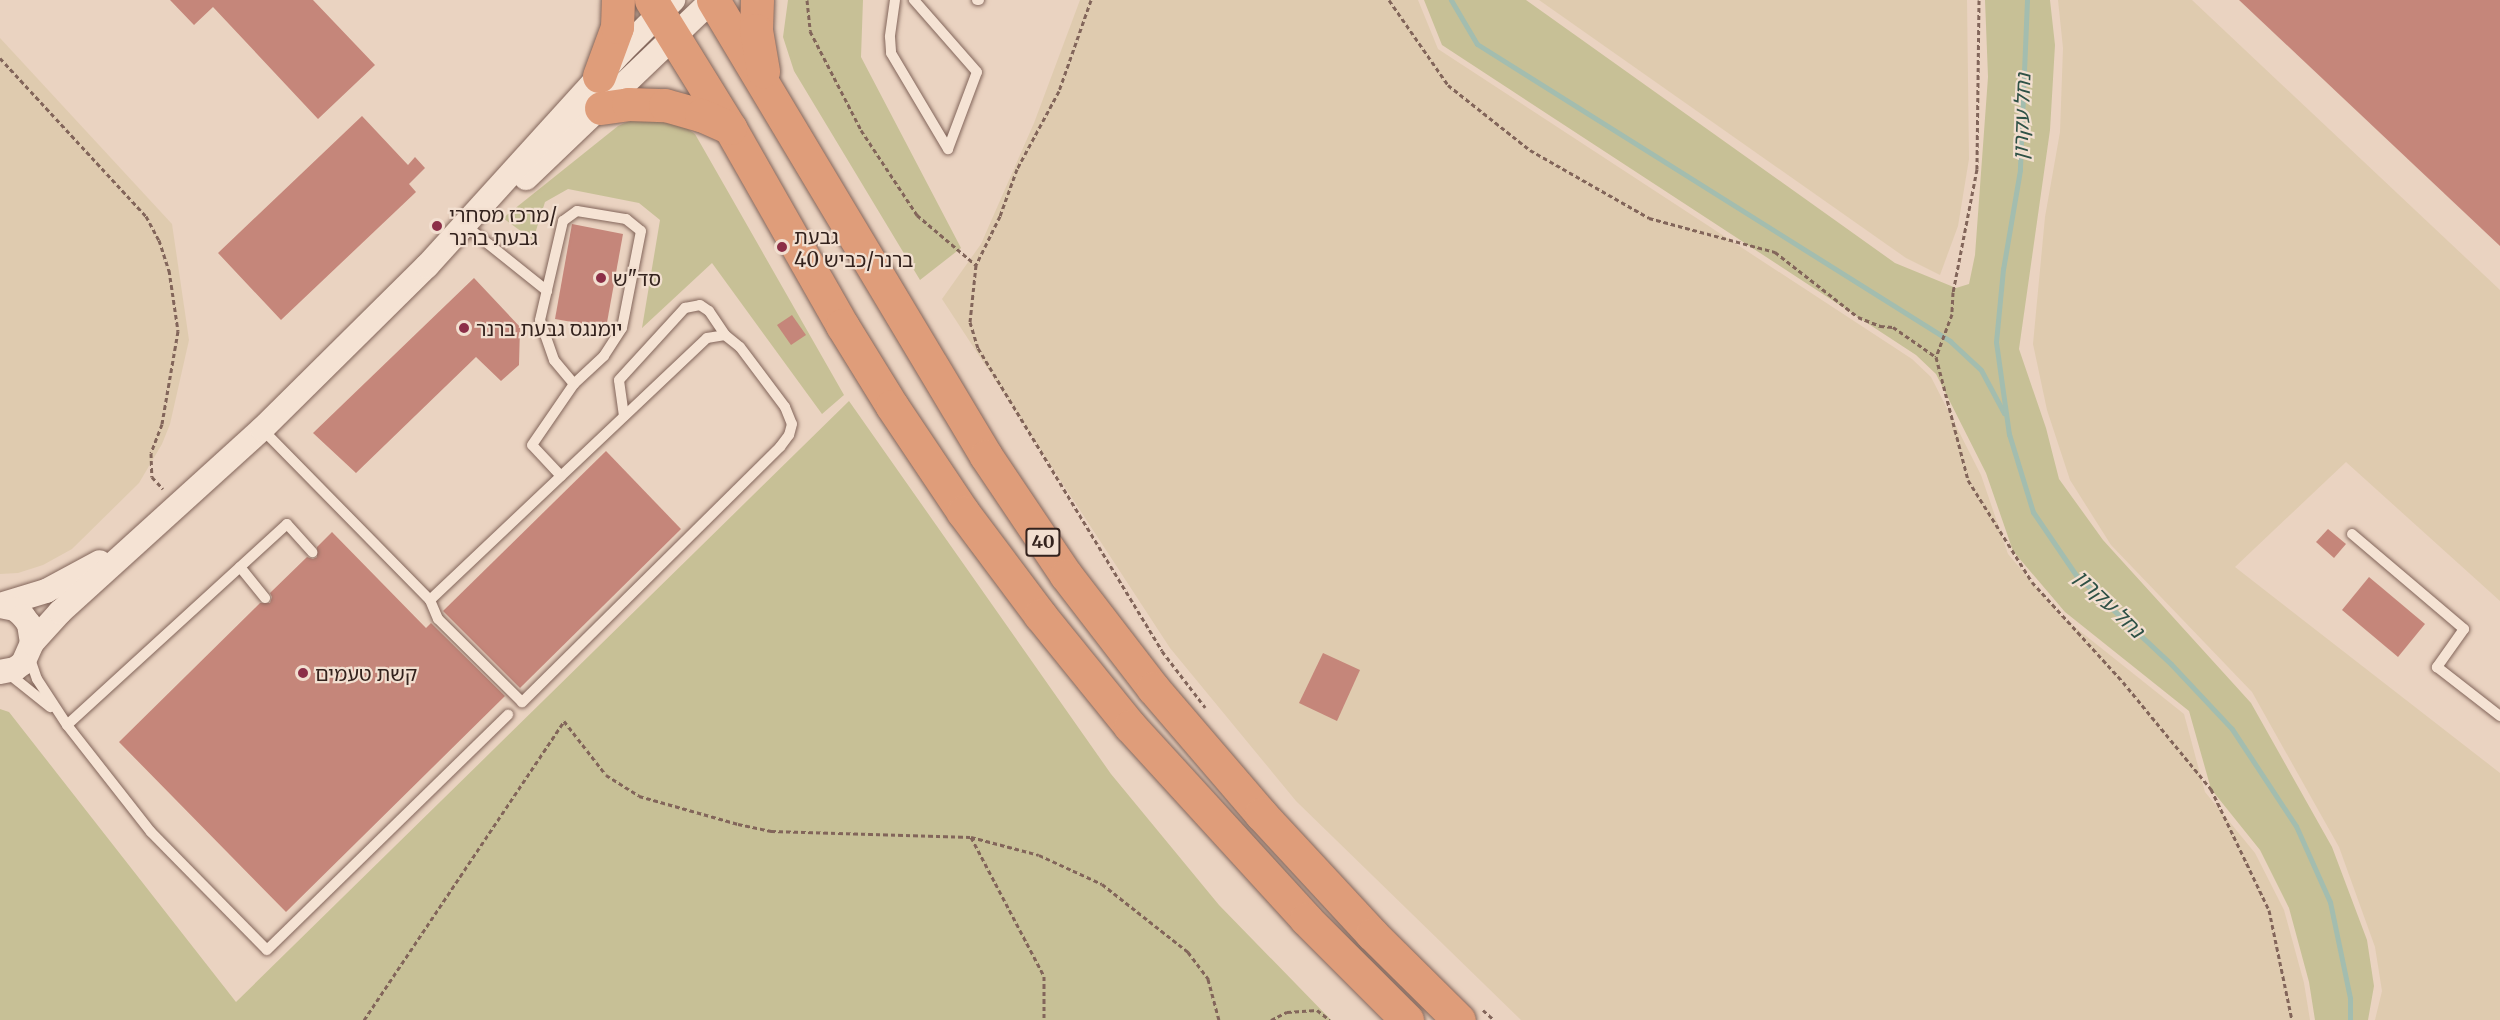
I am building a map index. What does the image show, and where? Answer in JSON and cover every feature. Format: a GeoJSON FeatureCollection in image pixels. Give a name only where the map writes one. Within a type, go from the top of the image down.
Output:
{"type":"FeatureCollection","features":[{"type":"Feature","properties":{"kind":"highway"},"geometry":{"type":"LineString","coordinates":[[618,0],[617,27],[600,92],[628,104],[665,105],[701,115],[730,128]]}},
{"type":"Feature","properties":{"kind":"highway","name":"40"},"geometry":{"type":"LineString","coordinates":[[712,0],[986,456],[1066,575],[1152,688],[1261,814],[1356,918],[1468,1011]]}},
{"type":"Feature","properties":{"kind":"highway"},"geometry":{"type":"LineString","coordinates":[[757,0],[755,14],[759,50],[773,101]]}},
{"type":"Feature","properties":{"kind":"highway","name":"40"},"geometry":{"type":"LineString","coordinates":[[664,12],[892,406],[963,512],[1040,615],[1130,726],[1306,919],[1407,1020]]}},
{"type":"Feature","properties":{"kind":"street"},"geometry":{"type":"LineString","coordinates":[[3,672],[23,663],[60,612],[262,429],[466,226],[600,92],[664,12],[712,0]]}},
{"type":"Feature","properties":{"kind":"street"},"geometry":{"type":"LineString","coordinates":[[0,605],[26,598],[68,581],[106,559],[158,522]]}},
{"type":"Feature","properties":{"kind":"street"},"geometry":{"type":"LineString","coordinates":[[0,605],[15,609],[23,615],[29,624],[31,649]]}},
{"type":"Feature","properties":{"kind":"lane"},"geometry":{"type":"LineString","coordinates":[[895,0],[890,36],[891,53],[948,149],[977,72],[914,0]]}},
{"type":"Feature","properties":{"kind":"lane"},"geometry":{"type":"LineString","coordinates":[[561,476],[532,445],[574,384],[604,356],[622,328],[641,231],[626,219],[577,211],[562,221],[540,320],[555,360],[574,384]]}},
{"type":"Feature","properties":{"kind":"lane"},"geometry":{"type":"LineString","coordinates":[[466,226],[547,291]]}},
{"type":"Feature","properties":{"kind":"lane"},"geometry":{"type":"LineString","coordinates":[[262,429],[430,600],[438,619],[522,702],[780,447],[789,435],[792,424],[785,407],[740,347],[725,335],[710,311],[700,304],[685,308],[619,380],[624,416]]}},
{"type":"Feature","properties":{"kind":"lane"},"geometry":{"type":"LineString","coordinates":[[430,600],[707,338],[725,335]]}},
{"type":"Feature","properties":{"kind":"lane"},"geometry":{"type":"LineString","coordinates":[[67,724],[287,524],[312,552]]}},
{"type":"Feature","properties":{"kind":"lane"},"geometry":{"type":"LineString","coordinates":[[2352,534],[2464,629],[2437,667],[2500,716]]}},
{"type":"Feature","properties":{"kind":"lane"},"geometry":{"type":"LineString","coordinates":[[240,567],[265,598]]}},
{"type":"Feature","properties":{"kind":"lane"},"geometry":{"type":"LineString","coordinates":[[31,649],[37,678],[67,724],[151,832],[267,950],[508,715]]}},
{"type":"Feature","properties":{"kind":"lane"},"geometry":{"type":"LineString","coordinates":[[3,672],[38,695],[67,724]]}},
{"type":"Feature","properties":{"kind":"path"},"geometry":{"type":"LineString","coordinates":[[807,0],[810,31],[861,130],[917,215],[976,265]]}},
{"type":"Feature","properties":{"kind":"path"},"geometry":{"type":"LineString","coordinates":[[1091,0],[1059,91],[1017,169],[1000,216],[976,265],[970,322],[978,348],[1162,651],[1210,713]]}},
{"type":"Feature","properties":{"kind":"path"},"geometry":{"type":"LineString","coordinates":[[1389,0],[1448,86],[1530,150],[1649,218],[1775,252],[1858,317],[1880,326],[1893,327],[1936,357]]}},
{"type":"Feature","properties":{"kind":"path"},"geometry":{"type":"LineString","coordinates":[[1978,0],[1977,169],[1953,292],[1952,314],[1936,357],[1968,480],[2032,582],[2123,682],[2211,789],[2269,910],[2292,1020]]}},
{"type":"Feature","properties":{"kind":"path"},"geometry":{"type":"LineString","coordinates":[[0,58],[146,216],[159,240],[169,270],[178,331],[162,424],[151,453],[152,477],[177,505]]}},
{"type":"Feature","properties":{"kind":"path"},"geometry":{"type":"LineString","coordinates":[[364,1020],[564,722],[606,775],[639,796],[738,824],[771,831],[971,837],[1039,855],[1102,884],[1188,952],[1208,979],[1219,1020]]}},
{"type":"Feature","properties":{"kind":"path"},"geometry":{"type":"LineString","coordinates":[[971,837],[1044,976],[1044,1020]]}},
{"type":"Feature","properties":{"kind":"path"},"geometry":{"type":"LineString","coordinates":[[1271,1020],[1287,1012],[1317,1010],[1330,1020]]}},
{"type":"Feature","properties":{"kind":"path"},"geometry":{"type":"LineString","coordinates":[[1468,1011],[1494,1020]]}},
{"type":"Feature","properties":{"kind":"shaded area"},"geometry":{"type":"Polygon","coordinates":[[[788,0],[863,0],[861,57],[961,248],[920,280],[794,71],[783,37],[788,0]]]}},
{"type":"Feature","properties":{"kind":"shaded area"},"geometry":{"type":"Polygon","coordinates":[[[1080,0],[1418,0],[1438,49],[1912,359],[1931,377],[1981,475],[2008,554],[2061,616],[2184,714],[2205,792],[2255,853],[2284,910],[2304,983],[2310,1020],[1521,1020],[1296,801],[1170,648],[942,299],[981,244],[1034,123],[1080,0]]]}},
{"type":"Feature","properties":{"kind":"shaded area"},"geometry":{"type":"Polygon","coordinates":[[[1424,0],[1526,0],[1895,263],[1956,288],[1969,284],[1975,255],[1988,77],[1985,0],[2050,0],[2055,45],[2050,130],[2019,349],[2046,428],[2059,479],[2103,540],[2251,703],[2332,847],[2367,940],[2374,986],[2368,1020],[2315,1020],[2309,982],[2289,908],[2260,850],[2211,789],[2189,711],[2065,612],[2013,551],[1986,473],[1936,374],[1916,355],[1442,45],[1424,0]]]}},
{"type":"Feature","properties":{"kind":"shaded area"},"geometry":{"type":"Polygon","coordinates":[[[1539,0],[1967,0],[1969,159],[1958,226],[1940,275],[1906,258],[1539,0]]]}},
{"type":"Feature","properties":{"kind":"shaded area"},"geometry":{"type":"Polygon","coordinates":[[[2058,0],[2192,0],[2500,290],[2500,601],[2346,462],[2235,567],[2500,773],[2500,1020],[2375,1020],[2382,991],[2375,947],[2339,847],[2252,692],[2111,545],[2070,480],[2047,410],[2033,344],[2045,217],[2060,132],[2063,48],[2058,0]]]}},
{"type":"Feature","properties":{"kind":"shaded area"},"geometry":{"type":"Polygon","coordinates":[[[0,38],[172,224],[189,340],[170,424],[162,444],[139,483],[72,549],[43,565],[18,573],[0,574],[0,38]]]}},
{"type":"Feature","properties":{"kind":"shaded area"},"geometry":{"type":"Polygon","coordinates":[[[645,114],[675,120],[695,134],[844,395],[822,414],[712,263],[642,328],[660,220],[639,203],[568,189],[545,202],[533,240],[503,218],[618,126],[645,114]]]}},
{"type":"Feature","properties":{"kind":"shaded area"},"geometry":{"type":"Polygon","coordinates":[[[849,401],[1111,774],[1219,905],[1331,1020],[0,1020],[0,709],[9,712],[236,1002],[849,401]]]}},
{"type":"Feature","properties":{"kind":"building"},"geometry":{"type":"Polygon","coordinates":[[[170,0],[313,0],[375,65],[318,119],[213,7],[194,25],[170,0]]]}},
{"type":"Feature","properties":{"kind":"building"},"geometry":{"type":"Polygon","coordinates":[[[2239,0],[2500,0],[2500,246],[2239,0]]]}},
{"type":"Feature","properties":{"kind":"building"},"geometry":{"type":"Polygon","coordinates":[[[362,116],[408,165],[415,157],[425,168],[409,184],[416,192],[281,320],[218,253],[362,116]]]}},
{"type":"Feature","properties":{"kind":"building"},"geometry":{"type":"Polygon","coordinates":[[[572,224],[623,234],[606,328],[555,319],[572,224]]]}},
{"type":"Feature","properties":{"kind":"building"},"geometry":{"type":"Polygon","coordinates":[[[474,278],[520,327],[519,365],[501,381],[476,357],[356,473],[313,433],[474,278]]]}},
{"type":"Feature","properties":{"kind":"building"},"geometry":{"type":"Polygon","coordinates":[[[792,315],[806,335],[791,345],[777,325],[792,315]]]}},
{"type":"Feature","properties":{"kind":"building"},"geometry":{"type":"Polygon","coordinates":[[[606,451],[681,529],[520,688],[443,611],[606,451]]]}},
{"type":"Feature","properties":{"kind":"building"},"geometry":{"type":"Polygon","coordinates":[[[2328,529],[2346,544],[2334,558],[2316,542],[2328,529]]]}},
{"type":"Feature","properties":{"kind":"building"},"geometry":{"type":"Polygon","coordinates":[[[332,532],[426,628],[431,623],[505,696],[286,912],[119,742],[260,603],[270,603],[272,597],[270,593],[307,557],[313,559],[317,557],[317,547],[332,532]]]}},
{"type":"Feature","properties":{"kind":"building"},"geometry":{"type":"Polygon","coordinates":[[[2369,577],[2425,624],[2398,657],[2342,610],[2369,577]]]}},
{"type":"Feature","properties":{"kind":"building"},"geometry":{"type":"Polygon","coordinates":[[[1323,653],[1360,670],[1337,721],[1299,703],[1323,653]]]}},
{"type":"Feature","properties":{"kind":"waterway"},"geometry":{"type":"LineString","coordinates":[[1451,0],[1477,44],[1950,341],[1981,370],[2004,413]]}},
{"type":"Feature","properties":{"kind":"waterway","name":"נחל עקרון"},"geometry":{"type":"LineString","coordinates":[[2027,0],[2020,170],[2003,269],[1996,342],[2009,434],[2033,512],[2076,575],[2171,664],[2232,729],[2296,826],[2330,902],[2350,998],[2350,1020]]}},
{"type":"Feature","properties":{"kind":"place","name":"מרכז מסחרי/ גבעת ברנר"},"geometry":{"type":"Point","coordinates":[437,226]}},
{"type":"Feature","properties":{"kind":"place","name":"גבעת ברנר/כביש 40"},"geometry":{"type":"Point","coordinates":[782,247]}},
{"type":"Feature","properties":{"kind":"place","name":"סד\"ש"},"geometry":{"type":"Point","coordinates":[601,278]}},
{"type":"Feature","properties":{"kind":"place","name":"יומנגס גבעת ברנר"},"geometry":{"type":"Point","coordinates":[464,328]}},
{"type":"Feature","properties":{"kind":"place","name":"קשת טעמים"},"geometry":{"type":"Point","coordinates":[303,673]}}]}
